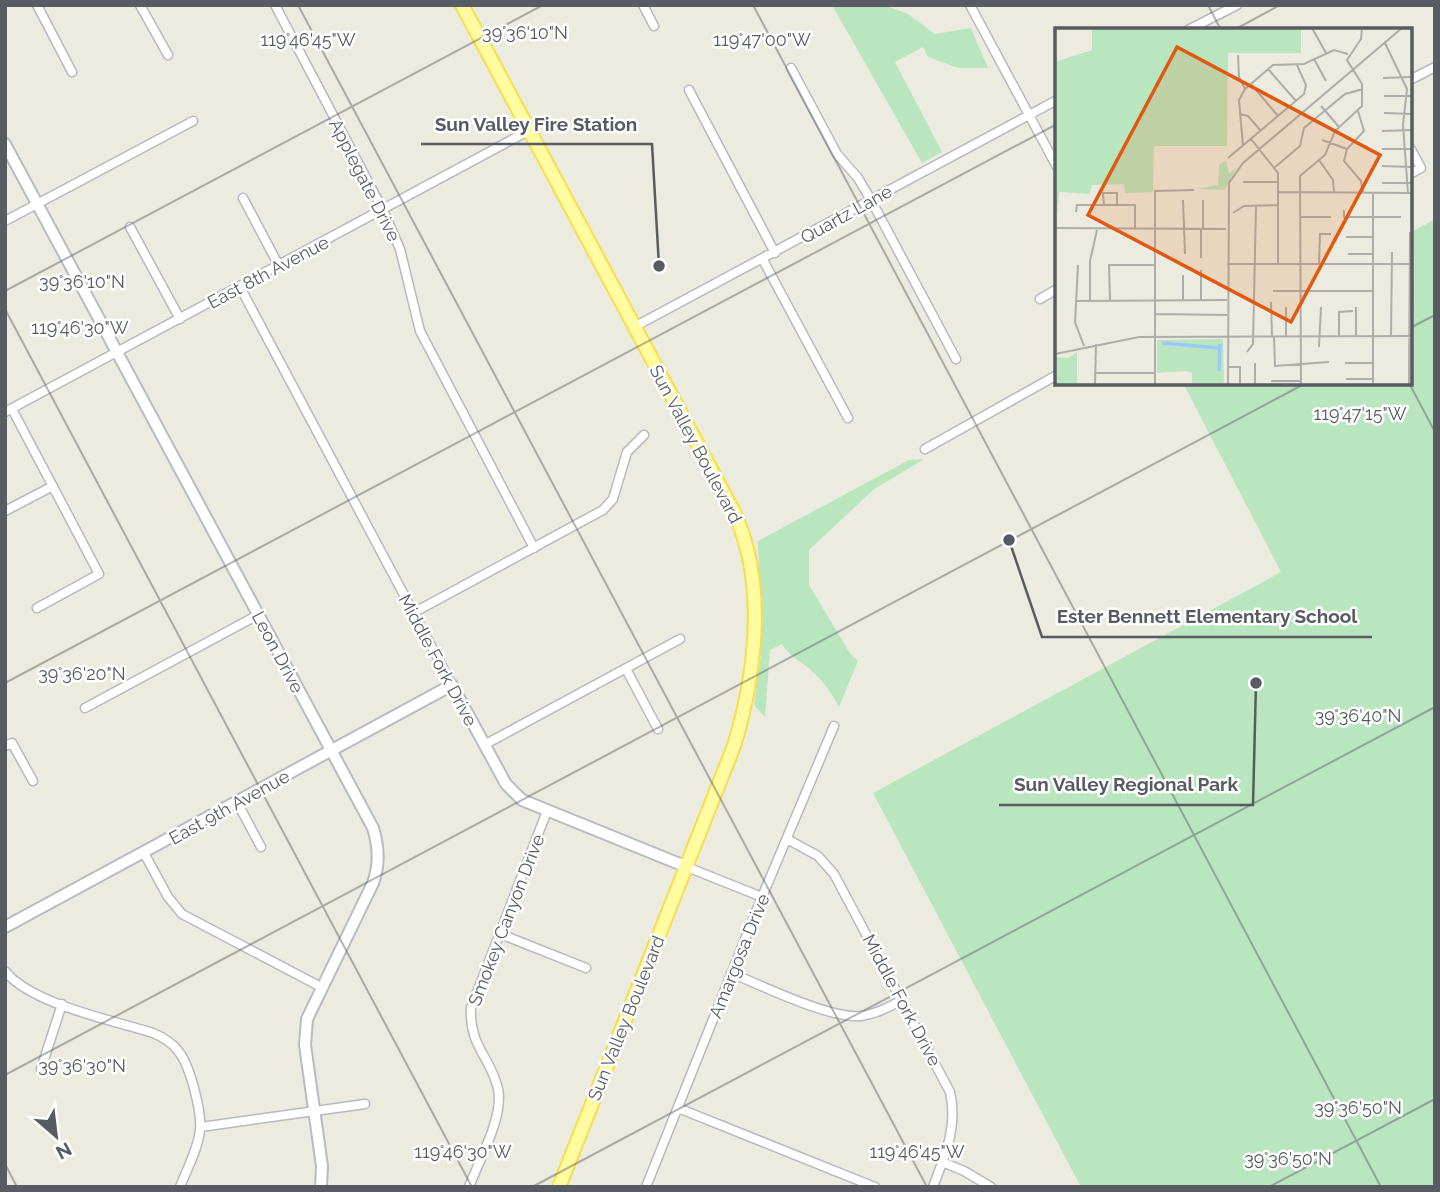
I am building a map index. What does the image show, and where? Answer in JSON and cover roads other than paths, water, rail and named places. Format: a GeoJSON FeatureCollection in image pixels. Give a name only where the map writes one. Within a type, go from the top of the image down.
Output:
{"type":"FeatureCollection","features":[{"type":"Feature","properties":{"kind":"main road","name":"Sun Valley Boulevard"},"geometry":{"type":"LineString","coordinates":[[462,5],[734,512],[746,542],[752,583],[752,650],[744,711],[734,746],[559,1187]]}},
{"type":"Feature","properties":{"kind":"street"},"geometry":{"type":"LineString","coordinates":[[37,5],[72,72]]}},
{"type":"Feature","properties":{"kind":"street"},"geometry":{"type":"LineString","coordinates":[[140,5],[168,55]]}},
{"type":"Feature","properties":{"kind":"street","name":"Applegate Drive"},"geometry":{"type":"LineString","coordinates":[[275,5],[383,209],[400,249],[417,326],[534,548]]}},
{"type":"Feature","properties":{"kind":"street"},"geometry":{"type":"LineString","coordinates":[[643,5],[654,26]]}},
{"type":"Feature","properties":{"kind":"street"},"geometry":{"type":"LineString","coordinates":[[970,5],[1055,163]]}},
{"type":"Feature","properties":{"kind":"street"},"geometry":{"type":"LineString","coordinates":[[1192,28],[1237,5]]}},
{"type":"Feature","properties":{"kind":"street"},"geometry":{"type":"LineString","coordinates":[[1412,79],[1435,67]]}},
{"type":"Feature","properties":{"kind":"street"},"geometry":{"type":"LineString","coordinates":[[790,68],[837,154],[858,178],[871,200],[956,359]]}},
{"type":"Feature","properties":{"kind":"street"},"geometry":{"type":"LineString","coordinates":[[689,90],[775,253]]}},
{"type":"Feature","properties":{"kind":"street","name":"Quartz Lane"},"geometry":{"type":"LineString","coordinates":[[634,327],[1055,101]]}},
{"type":"Feature","properties":{"kind":"street"},"geometry":{"type":"LineString","coordinates":[[5,221],[193,121]]}},
{"type":"Feature","properties":{"kind":"street","name":"East 8th Avenue"},"geometry":{"type":"LineString","coordinates":[[9,411],[530,130]]}},
{"type":"Feature","properties":{"kind":"street","name":"Leon Drive"},"geometry":{"type":"LineString","coordinates":[[5,144],[373,828],[378,849],[373,883],[310,1007],[305,1032],[322,1166],[321,1187]]}},
{"type":"Feature","properties":{"kind":"street"},"geometry":{"type":"LineString","coordinates":[[1412,152],[1421,168],[1412,173]]}},
{"type":"Feature","properties":{"kind":"street"},"geometry":{"type":"LineString","coordinates":[[243,198],[279,266]]}},
{"type":"Feature","properties":{"kind":"street"},"geometry":{"type":"LineString","coordinates":[[130,227],[180,319]]}},
{"type":"Feature","properties":{"kind":"street"},"geometry":{"type":"LineString","coordinates":[[763,260],[848,418]]}},
{"type":"Feature","properties":{"kind":"street","name":"Middle Fork Drive"},"geometry":{"type":"LineString","coordinates":[[240,287],[484,745],[513,793],[531,805],[762,897]]}},
{"type":"Feature","properties":{"kind":"street"},"geometry":{"type":"LineString","coordinates":[[1040,299],[1055,290]]}},
{"type":"Feature","properties":{"kind":"street"},"geometry":{"type":"LineString","coordinates":[[925,449],[1055,376]]}},
{"type":"Feature","properties":{"kind":"street"},"geometry":{"type":"LineString","coordinates":[[9,411],[53,486],[99,574],[37,608]]}},
{"type":"Feature","properties":{"kind":"street"},"geometry":{"type":"LineString","coordinates":[[413,613],[609,505],[616,491],[627,452],[644,435]]}},
{"type":"Feature","properties":{"kind":"street"},"geometry":{"type":"LineString","coordinates":[[5,511],[53,486]]}},
{"type":"Feature","properties":{"kind":"street"},"geometry":{"type":"LineString","coordinates":[[85,708],[258,615]]}},
{"type":"Feature","properties":{"kind":"street"},"geometry":{"type":"LineString","coordinates":[[484,745],[680,639]]}},
{"type":"Feature","properties":{"kind":"street"},"geometry":{"type":"LineString","coordinates":[[626,668],[658,729]]}},
{"type":"Feature","properties":{"kind":"street","name":"East 9th Avenue"},"geometry":{"type":"LineString","coordinates":[[5,927],[452,685]]}},
{"type":"Feature","properties":{"kind":"street","name":"Amargosa Drive"},"geometry":{"type":"LineString","coordinates":[[646,1187],[834,726]]}},
{"type":"Feature","properties":{"kind":"street"},"geometry":{"type":"LineString","coordinates":[[5,746],[12,743],[33,781]]}},
{"type":"Feature","properties":{"kind":"street"},"geometry":{"type":"LineString","coordinates":[[237,803],[261,847]]}},
{"type":"Feature","properties":{"kind":"street","name":"Smokey Canyon Drive"},"geometry":{"type":"LineString","coordinates":[[468,1187],[498,1108],[498,1087],[475,1042],[470,1019],[473,997],[547,811]]}},
{"type":"Feature","properties":{"kind":"street","name":"Middle Fork Drive"},"geometry":{"type":"LineString","coordinates":[[788,839],[818,856],[834,874],[950,1092],[953,1130],[933,1187]]}},
{"type":"Feature","properties":{"kind":"street"},"geometry":{"type":"LineString","coordinates":[[144,853],[174,906],[191,921],[321,987]]}},
{"type":"Feature","properties":{"kind":"street"},"geometry":{"type":"LineString","coordinates":[[498,933],[586,968]]}},
{"type":"Feature","properties":{"kind":"street"},"geometry":{"type":"LineString","coordinates":[[5,971],[29,992],[153,1032],[174,1046],[186,1063],[201,1127],[180,1187]]}},
{"type":"Feature","properties":{"kind":"street"},"geometry":{"type":"LineString","coordinates":[[732,973],[827,1011],[847,1016],[870,1014],[902,1000]]}},
{"type":"Feature","properties":{"kind":"street"},"geometry":{"type":"LineString","coordinates":[[41,1069],[62,1004]]}},
{"type":"Feature","properties":{"kind":"street"},"geometry":{"type":"LineString","coordinates":[[201,1127],[365,1104]]}},
{"type":"Feature","properties":{"kind":"street"},"geometry":{"type":"LineString","coordinates":[[678,1108],[875,1187]]}},
{"type":"Feature","properties":{"kind":"street"},"geometry":{"type":"LineString","coordinates":[[942,1162],[971,1174],[991,1187]]}},
{"type":"Feature","properties":{"kind":"place","name":"Sun Valley Fire Station"},"geometry":{"type":"Point","coordinates":[659,266]}},
{"type":"Feature","properties":{"kind":"place","name":"Ester Bennett Elementary School"},"geometry":{"type":"Point","coordinates":[1009,540]}},
{"type":"Feature","properties":{"kind":"place","name":"Sun Valley Regional Park"},"geometry":{"type":"Point","coordinates":[1256,683]}}]}
